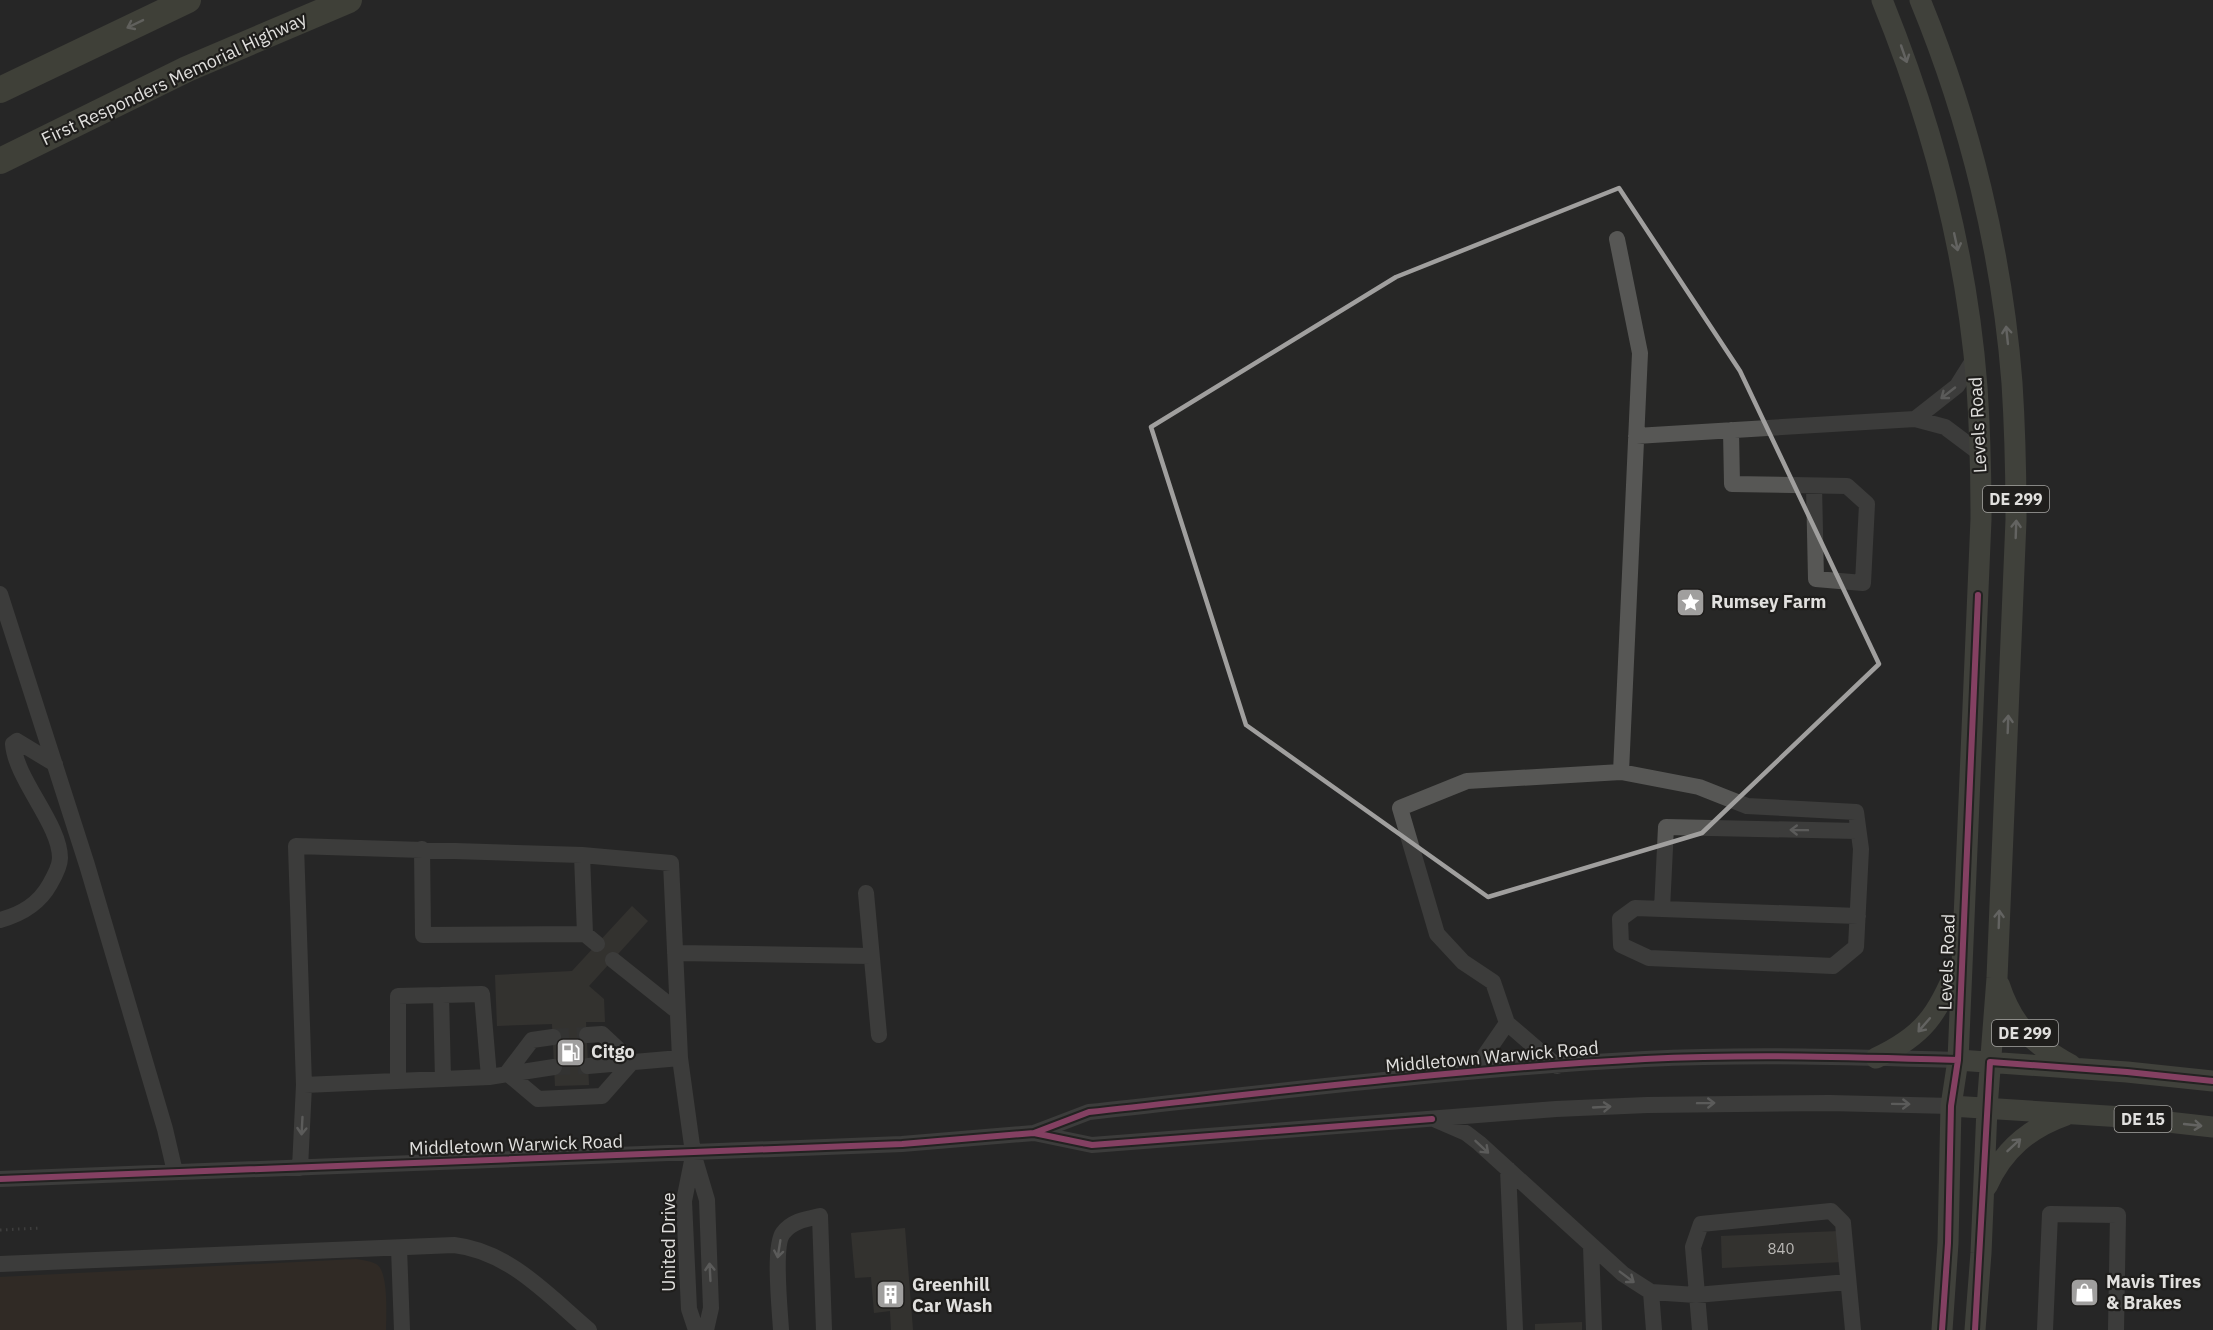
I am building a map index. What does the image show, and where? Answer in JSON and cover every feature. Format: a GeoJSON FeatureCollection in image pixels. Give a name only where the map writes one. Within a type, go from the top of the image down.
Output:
{"type":"FeatureCollection","features":[{"type":"Feature","properties":{"kind":"highway"},"geometry":{"type":"LineString","coordinates":[[0,90],[188,0]]}},
{"type":"Feature","properties":{"kind":"highway","name":"First Responders Memorial Highway"},"geometry":{"type":"LineString","coordinates":[[0,161],[187,69],[349,0]]}},
{"type":"Feature","properties":{"kind":"main road","name":"Levels Road"},"geometry":{"type":"LineString","coordinates":[[1882,0],[1922,106],[1942,178],[1959,257],[1974,359],[1981,454],[1980,530],[1958,1060],[1951,1106],[1948,1243],[1942,1330]]}},
{"type":"Feature","properties":{"kind":"main road","name":"Levels Road"},"geometry":{"type":"LineString","coordinates":[[1920,0],[1955,95],[1976,169],[2005,315],[2016,453],[2016,519],[1997,978],[1987,1108],[1975,1330]]}},
{"type":"Feature","properties":{"kind":"main road"},"geometry":{"type":"LineString","coordinates":[[1876,1058],[1898,1048],[1924,1027],[1946,993],[1962,956]]}},
{"type":"Feature","properties":{"kind":"main road","name":"DE 299"},"geometry":{"type":"LineString","coordinates":[[1997,978],[2005,1003],[2021,1029],[2039,1046],[2077,1068]]}},
{"type":"Feature","properties":{"kind":"main road","name":"Middletown Warwick Road"},"geometry":{"type":"LineString","coordinates":[[1958,1060],[2213,1081]]}},
{"type":"Feature","properties":{"kind":"main road","name":"Middletown Warwick Road"},"geometry":{"type":"LineString","coordinates":[[1951,1106],[2072,1113],[2213,1127]]}},
{"type":"Feature","properties":{"kind":"main road","name":"DE 15"},"geometry":{"type":"LineString","coordinates":[[1983,1194],[1999,1162],[2016,1143],[2040,1126],[2072,1113]]}},
{"type":"Feature","properties":{"kind":"street"},"geometry":{"type":"LineString","coordinates":[[1617,239],[1640,353],[1621,772]]}},
{"type":"Feature","properties":{"kind":"street"},"geometry":{"type":"LineString","coordinates":[[1915,419],[1957,386],[1974,359]]}},
{"type":"Feature","properties":{"kind":"street"},"geometry":{"type":"LineString","coordinates":[[1636,436],[1915,419],[1945,428],[1981,454]]}},
{"type":"Feature","properties":{"kind":"street"},"geometry":{"type":"LineString","coordinates":[[1731,430],[1732,483],[1847,486],[1867,504],[1863,583],[1816,579],[1814,486]]}},
{"type":"Feature","properties":{"kind":"street"},"geometry":{"type":"LineString","coordinates":[[0,594],[127,999],[175,1172]]}},
{"type":"Feature","properties":{"kind":"street"},"geometry":{"type":"LineString","coordinates":[[0,920],[28,909],[44,895],[60,860],[58,842],[28,787],[13,744],[17,741],[55,764]]}},
{"type":"Feature","properties":{"kind":"street"},"geometry":{"type":"LineString","coordinates":[[1557,1066],[1507,1023],[1493,982],[1463,962],[1437,934],[1400,808],[1467,781],[1621,772],[1699,787],[1747,806],[1856,812],[1861,849],[1858,916],[1856,947],[1833,966],[1649,958],[1622,945],[1620,919],[1635,908],[1858,916]]}},
{"type":"Feature","properties":{"kind":"street"},"geometry":{"type":"LineString","coordinates":[[1662,909],[1666,827],[1857,831]]}},
{"type":"Feature","properties":{"kind":"street"},"geometry":{"type":"LineString","coordinates":[[300,1168],[304,1085],[296,846],[582,855],[671,863],[680,1058],[693,1153]]}},
{"type":"Feature","properties":{"kind":"street"},"geometry":{"type":"LineString","coordinates":[[422,849],[423,935],[591,939],[582,855]]}},
{"type":"Feature","properties":{"kind":"street"},"geometry":{"type":"LineString","coordinates":[[866,893],[879,1035]]}},
{"type":"Feature","properties":{"kind":"street"},"geometry":{"type":"LineString","coordinates":[[675,953],[871,956]]}},
{"type":"Feature","properties":{"kind":"street"},"geometry":{"type":"LineString","coordinates":[[613,960],[677,1011]]}},
{"type":"Feature","properties":{"kind":"street"},"geometry":{"type":"LineString","coordinates":[[399,1081],[398,996],[441,994],[482,994],[489,1077]]}},
{"type":"Feature","properties":{"kind":"street"},"geometry":{"type":"LineString","coordinates":[[441,994],[443,1079]]}},
{"type":"Feature","properties":{"kind":"street"},"geometry":{"type":"LineString","coordinates":[[1474,1071],[1507,1023]]}},
{"type":"Feature","properties":{"kind":"street"},"geometry":{"type":"LineString","coordinates":[[587,1035],[603,1034],[632,1062]]}},
{"type":"Feature","properties":{"kind":"street"},"geometry":{"type":"LineString","coordinates":[[507,1073],[532,1040],[553,1037]]}},
{"type":"Feature","properties":{"kind":"street"},"geometry":{"type":"LineString","coordinates":[[588,1066],[680,1058]]}},
{"type":"Feature","properties":{"kind":"street","name":"Middletown Warwick Road"},"geometry":{"type":"LineString","coordinates":[[1034,1133],[1089,1112],[1474,1071],[1646,1059],[1958,1060]]}},
{"type":"Feature","properties":{"kind":"street"},"geometry":{"type":"LineString","coordinates":[[507,1073],[538,1099],[602,1096],[632,1062]]}},
{"type":"Feature","properties":{"kind":"street"},"geometry":{"type":"LineString","coordinates":[[304,1085],[489,1077],[554,1067]]}},
{"type":"Feature","properties":{"kind":"street","name":"Middletown Warwick Road"},"geometry":{"type":"LineString","coordinates":[[3,1176],[300,1168],[693,1153],[902,1144],[1034,1133],[1092,1144],[1557,1109],[1659,1104],[1829,1103],[1951,1106]]}},
{"type":"Feature","properties":{"kind":"street"},"geometry":{"type":"LineString","coordinates":[[1432,1119],[1466,1133],[1623,1274],[1651,1292],[1696,1295],[1848,1282]]}},
{"type":"Feature","properties":{"kind":"street","name":"United Drive"},"geometry":{"type":"LineString","coordinates":[[693,1153],[684,1201],[689,1309],[696,1330]]}},
{"type":"Feature","properties":{"kind":"street","name":"United Drive"},"geometry":{"type":"LineString","coordinates":[[693,1153],[707,1200],[711,1308],[706,1330]]}},
{"type":"Feature","properties":{"kind":"street"},"geometry":{"type":"LineString","coordinates":[[1508,1169],[1515,1330]]}},
{"type":"Feature","properties":{"kind":"street"},"geometry":{"type":"LineString","coordinates":[[1700,1330],[1693,1246],[1701,1224],[1831,1211],[1843,1224],[1853,1330]]}},
{"type":"Feature","properties":{"kind":"street"},"geometry":{"type":"LineString","coordinates":[[2045,1330],[2050,1214],[2118,1215],[2116,1330]]}},
{"type":"Feature","properties":{"kind":"street"},"geometry":{"type":"LineString","coordinates":[[781,1330],[778,1256],[782,1234],[797,1221],[820,1216],[824,1330]]}},
{"type":"Feature","properties":{"kind":"street"},"geometry":{"type":"LineString","coordinates":[[0,1264],[454,1245],[485,1251],[512,1266],[589,1330]]}},
{"type":"Feature","properties":{"kind":"street"},"geometry":{"type":"LineString","coordinates":[[1591,1246],[1594,1330]]}},
{"type":"Feature","properties":{"kind":"street"},"geometry":{"type":"LineString","coordinates":[[399,1248],[402,1330]]}},
{"type":"Feature","properties":{"kind":"street"},"geometry":{"type":"LineString","coordinates":[[1651,1292],[1654,1330]]}},
{"type":"Feature","properties":{"kind":"path"},"geometry":{"type":"LineString","coordinates":[[0,1230],[41,1228]]}},
{"type":"Feature","properties":{"kind":"highlighted area"},"geometry":{"type":"Polygon","coordinates":[[[1619,188],[1740,371],[1879,664],[1702,833],[1488,897],[1246,725],[1151,427],[1396,277],[1619,188]]]}},
{"type":"Feature","properties":{"kind":"shaded area"},"geometry":{"type":"Polygon","coordinates":[[[356,1259],[376,1264],[383,1275],[386,1294],[386,1330],[0,1330],[0,1277],[356,1259]]]}},
{"type":"Feature","properties":{"kind":"building"},"geometry":{"type":"Polygon","coordinates":[[[632,906],[648,921],[589,986],[604,999],[605,1022],[586,1022],[589,1085],[555,1086],[552,1024],[497,1026],[495,975],[572,971],[632,906]]]}},
{"type":"Feature","properties":{"kind":"building","name":"Greenhill Car Wash"},"geometry":{"type":"Polygon","coordinates":[[[905,1228],[913,1330],[891,1330],[890,1311],[874,1313],[871,1277],[855,1278],[851,1233],[905,1228]]]}},
{"type":"Feature","properties":{"kind":"building"},"geometry":{"type":"Polygon","coordinates":[[[1840,1231],[1842,1262],[1722,1268],[1721,1236],[1840,1231]]]}},
{"type":"Feature","properties":{"kind":"building"},"geometry":{"type":"Polygon","coordinates":[[[1582,1322],[1582,1330],[1535,1330],[1535,1324],[1582,1322]]]}},
{"type":"Feature","properties":{"kind":"tunnel"},"geometry":{"type":"LineString","coordinates":[[553,1037],[587,1035]]}},
{"type":"Feature","properties":{"kind":"tunnel"},"geometry":{"type":"LineString","coordinates":[[554,1067],[588,1066]]}},
{"type":"Feature","properties":{"kind":"cycle path"},"geometry":{"type":"LineString","coordinates":[[1942,1330],[1948,1243],[1951,1106],[1958,1060],[1978,595]]}},
{"type":"Feature","properties":{"kind":"cycle path"},"geometry":{"type":"LineString","coordinates":[[0,1179],[902,1144],[1034,1133],[1089,1112],[1297,1089],[1575,1063],[1684,1057],[1762,1056],[1958,1060]]}},
{"type":"Feature","properties":{"kind":"cycle path"},"geometry":{"type":"LineString","coordinates":[[1975,1330],[1990,1062],[2213,1081]]}},
{"type":"Feature","properties":{"kind":"cycle path"},"geometry":{"type":"LineString","coordinates":[[1034,1133],[1092,1145],[1432,1119]]}},
{"type":"Feature","properties":{"kind":"place","name":"Rumsey Farm"},"geometry":{"type":"Point","coordinates":[1690,602]}},
{"type":"Feature","properties":{"kind":"place","name":"Citgo"},"geometry":{"type":"Point","coordinates":[570,1052]}},
{"type":"Feature","properties":{"kind":"place","name":"Mavis Tires & Brakes"},"geometry":{"type":"Point","coordinates":[2085,1292]}},
{"type":"Feature","properties":{"kind":"place","name":"Greenhill Car Wash"},"geometry":{"type":"Point","coordinates":[891,1295]}}]}
